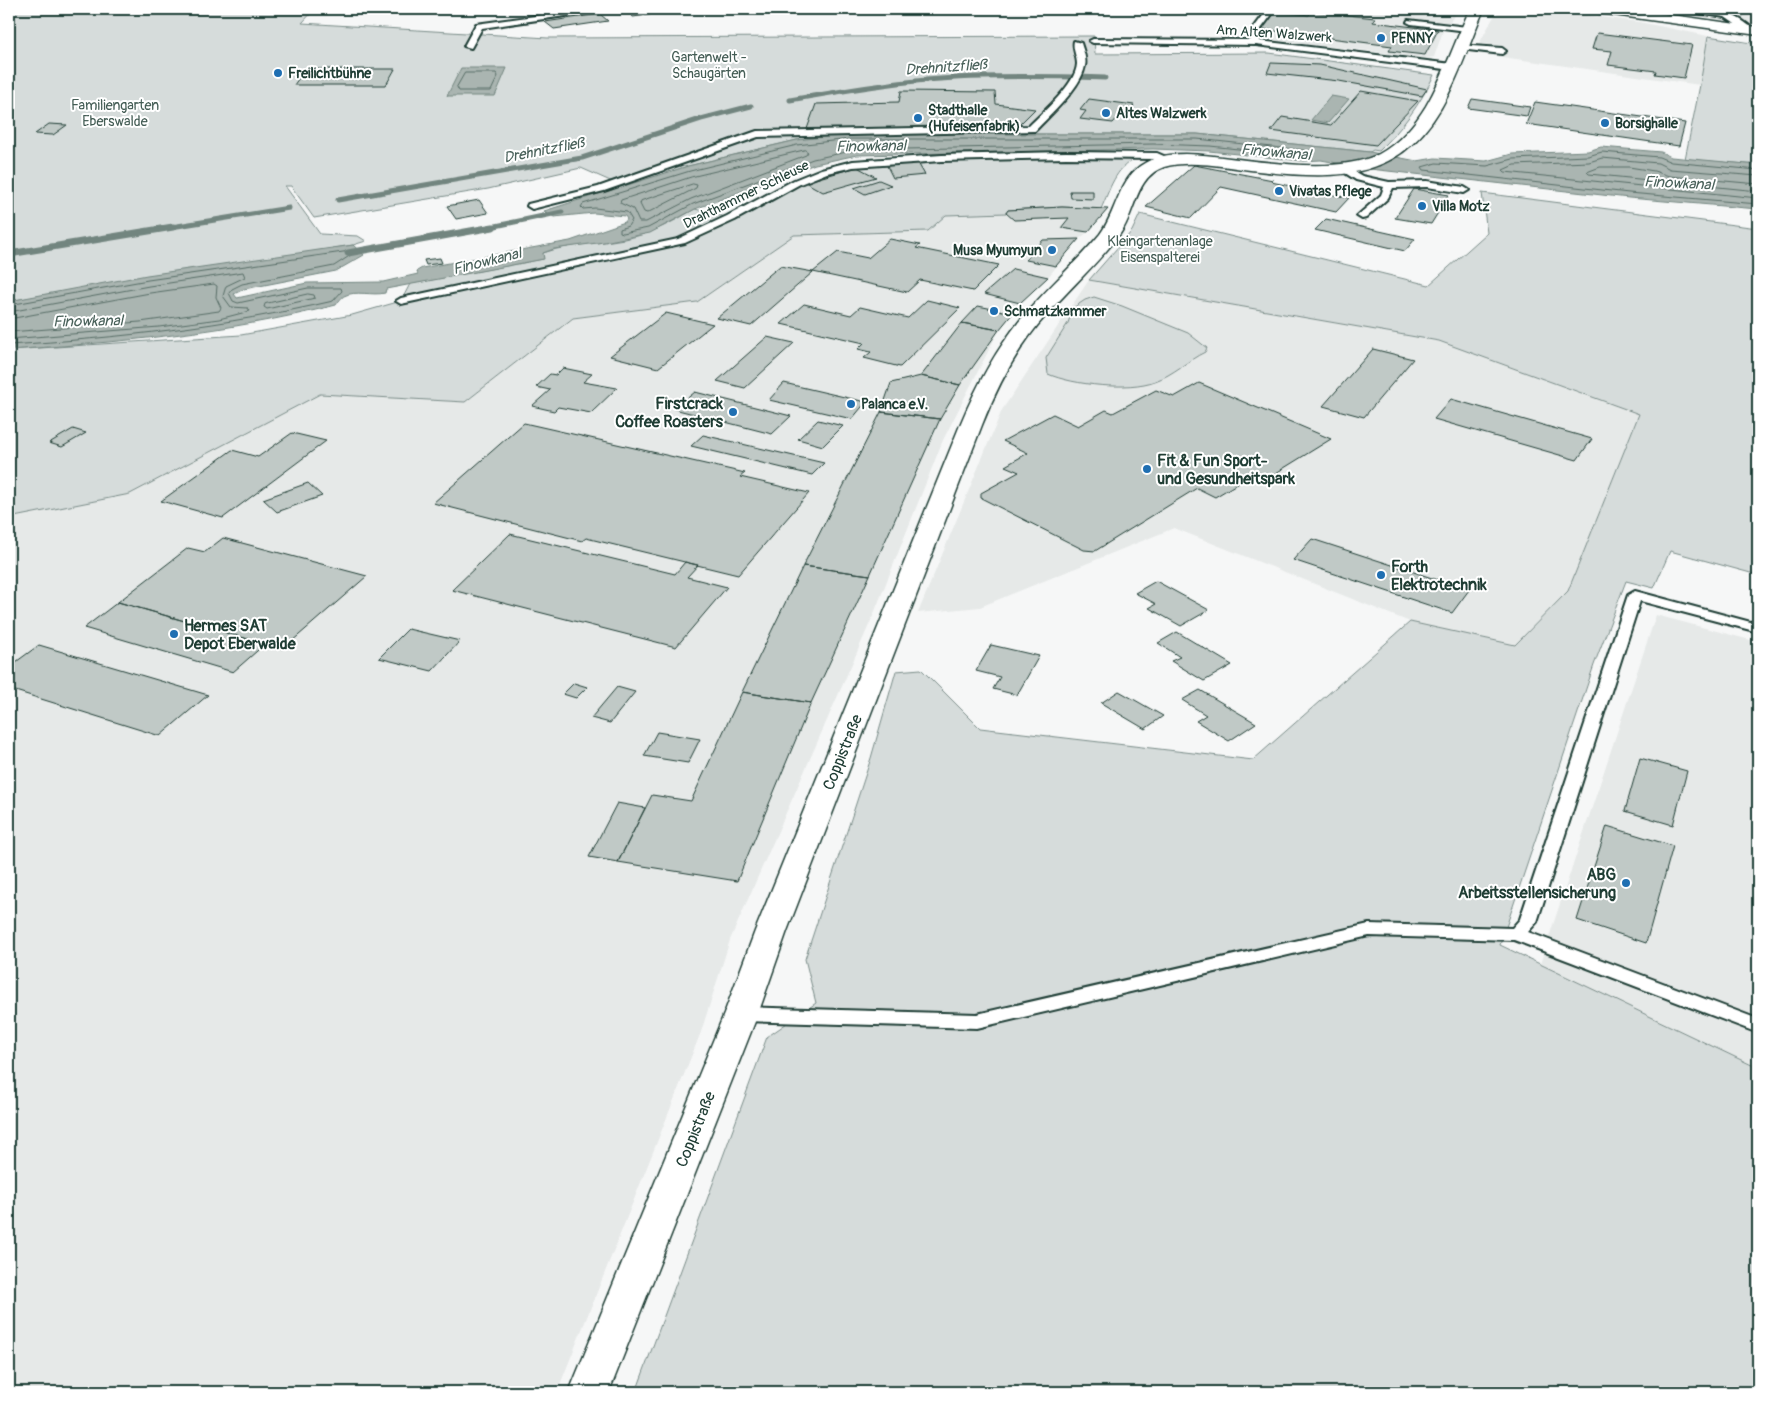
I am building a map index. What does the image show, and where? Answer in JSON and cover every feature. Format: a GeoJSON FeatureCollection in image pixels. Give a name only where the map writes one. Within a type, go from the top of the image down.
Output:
{"type":"FeatureCollection","features":[{"type":"Feature","properties":{"kind":"main road"},"geometry":{"type":"LineString","coordinates":[[1168,160],[1210,160],[1308,170],[1345,169],[1383,158],[1405,141],[1428,116],[1477,9]]}},
{"type":"Feature","properties":{"kind":"main road"},"geometry":{"type":"LineString","coordinates":[[1599,9],[1754,30]]}},
{"type":"Feature","properties":{"kind":"main road","name":"Coppistraße"},"geometry":{"type":"LineString","coordinates":[[590,1392],[741,1014],[771,931],[985,391],[1008,353],[1038,312],[1116,225],[1139,174],[1150,167],[1168,160]]}},
{"type":"Feature","properties":{"kind":"lane"},"geometry":{"type":"LineString","coordinates":[[468,46],[479,26],[600,9]]}},
{"type":"Feature","properties":{"kind":"lane"},"geometry":{"type":"LineString","coordinates":[[1256,43],[1254,33],[1272,9]]}},
{"type":"Feature","properties":{"kind":"lane"},"geometry":{"type":"LineString","coordinates":[[1685,9],[1727,16],[1754,30]]}},
{"type":"Feature","properties":{"kind":"lane"},"geometry":{"type":"LineString","coordinates":[[1411,22],[1467,29]]}},
{"type":"Feature","properties":{"kind":"lane","name":"Am Alten Walzwerk"},"geometry":{"type":"LineString","coordinates":[[1093,41],[1256,43],[1329,50],[1452,67]]}},
{"type":"Feature","properties":{"kind":"lane"},"geometry":{"type":"LineString","coordinates":[[532,206],[601,189],[757,134],[1032,130],[1074,80],[1079,71],[1082,65],[1077,43]]}},
{"type":"Feature","properties":{"kind":"lane"},"geometry":{"type":"LineString","coordinates":[[1460,47],[1502,51]]}},
{"type":"Feature","properties":{"kind":"lane","name":"Drahthammer Schleuse"},"geometry":{"type":"LineString","coordinates":[[401,301],[681,241],[731,218],[797,182],[824,171],[853,164],[942,158],[1066,155],[1156,156],[1168,160]]}},
{"type":"Feature","properties":{"kind":"lane"},"geometry":{"type":"LineString","coordinates":[[1345,169],[1359,178],[1389,185],[1427,184],[1464,190]]}},
{"type":"Feature","properties":{"kind":"lane"},"geometry":{"type":"LineString","coordinates":[[1362,216],[1385,196],[1389,185]]}},
{"type":"Feature","properties":{"kind":"lane"},"geometry":{"type":"LineString","coordinates":[[1516,934],[1528,922],[1635,595],[1758,628]]}},
{"type":"Feature","properties":{"kind":"lane"},"geometry":{"type":"LineString","coordinates":[[741,1014],[976,1021],[1369,930],[1516,934],[1758,1026]]}},
{"type":"Feature","properties":{"kind":"shaded area"},"geometry":{"type":"Polygon","coordinates":[[[1265,9],[1459,9],[1443,31],[1434,57],[1424,59],[1360,50],[1244,39],[1265,9]]]}},
{"type":"Feature","properties":{"kind":"shaded area"},"geometry":{"type":"Polygon","coordinates":[[[1501,9],[1539,9],[1639,22],[1708,36],[1700,85],[1474,53],[1493,18],[1501,9]]]}},
{"type":"Feature","properties":{"kind":"shaded area"},"geometry":{"type":"Polygon","coordinates":[[[1656,9],[1758,9],[1758,25],[1669,11],[1656,9]]]}},
{"type":"Feature","properties":{"kind":"shaded area"},"geometry":{"type":"Polygon","coordinates":[[[1062,207],[1108,209],[1088,232],[1079,239],[1048,277],[1020,303],[999,330],[943,440],[873,616],[730,940],[701,1032],[557,1392],[9,1392],[9,518],[130,494],[320,394],[465,402],[573,318],[697,302],[794,235],[928,231],[945,215],[1005,213],[1008,210],[1062,207]]]}},
{"type":"Feature","properties":{"kind":"shaded area"},"geometry":{"type":"Polygon","coordinates":[[[1089,280],[1439,341],[1639,414],[1568,591],[1515,645],[1410,622],[1174,528],[980,607],[918,613],[1002,410],[1089,280]]]}},
{"type":"Feature","properties":{"kind":"shaded area"},"geometry":{"type":"Polygon","coordinates":[[[1656,615],[1758,642],[1758,1068],[1540,964],[1656,615]]]}},
{"type":"Feature","properties":{"kind":"green space","name":"Familiengarten Eberswalde"},"geometry":{"type":"Polygon","coordinates":[[[9,9],[165,9],[165,14],[197,14],[205,9],[315,9],[302,23],[548,38],[1094,36],[1095,54],[1269,53],[1434,75],[1417,106],[1403,125],[1379,151],[1373,150],[1370,152],[1197,134],[850,134],[797,140],[688,166],[624,187],[581,168],[488,189],[314,218],[291,186],[285,186],[320,234],[358,236],[366,241],[353,245],[9,301],[9,9]]]}},
{"type":"Feature","properties":{"kind":"green space"},"geometry":{"type":"Polygon","coordinates":[[[1708,36],[1758,44],[1758,165],[1685,159],[1708,36]]]}},
{"type":"Feature","properties":{"kind":"green space"},"geometry":{"type":"Polygon","coordinates":[[[1042,156],[1136,158],[1118,173],[1101,209],[1062,207],[1008,210],[1006,213],[946,215],[928,231],[794,235],[697,302],[573,318],[465,402],[320,394],[130,494],[9,518],[9,350],[241,335],[352,315],[401,301],[410,284],[543,259],[543,253],[569,246],[637,236],[662,227],[695,209],[737,220],[787,185],[848,163],[1042,156]]]}},
{"type":"Feature","properties":{"kind":"green space","name":"Kleingartenanlage Eisenspalterei"},"geometry":{"type":"Polygon","coordinates":[[[1482,193],[1758,228],[1758,575],[1670,551],[1654,588],[1626,581],[1594,665],[1500,945],[1758,1068],[1758,1392],[636,1392],[767,1037],[816,1003],[805,959],[871,758],[896,671],[921,669],[980,728],[1253,760],[1410,622],[1515,645],[1568,591],[1639,414],[1439,341],[1089,280],[1132,231],[1140,214],[1429,285],[1487,233],[1482,193]]]}},
{"type":"Feature","properties":{"kind":"green space"},"geometry":{"type":"Polygon","coordinates":[[[1094,297],[1122,306],[1188,333],[1207,348],[1205,352],[1168,375],[1144,384],[1116,386],[1086,384],[1048,374],[1046,358],[1068,323],[1073,308],[1085,300],[1094,297]]]}},
{"type":"Feature","properties":{"kind":"water"},"geometry":{"type":"Polygon","coordinates":[[[461,68],[507,68],[495,96],[447,96],[461,68]]]}},
{"type":"Feature","properties":{"kind":"water"},"geometry":{"type":"Polygon","coordinates":[[[1331,96],[1349,99],[1328,123],[1311,120],[1331,96]]]}},
{"type":"Feature","properties":{"kind":"water","name":"Finowkanal"},"geometry":{"type":"Polygon","coordinates":[[[850,134],[1197,134],[1370,152],[1417,161],[1435,158],[1486,161],[1512,154],[1588,151],[1601,147],[1661,152],[1671,157],[1758,165],[1758,209],[1629,198],[1370,169],[1321,160],[1303,161],[1209,151],[1153,149],[857,155],[815,164],[695,209],[650,233],[554,249],[543,253],[544,259],[386,289],[385,293],[348,294],[336,305],[255,323],[133,340],[9,350],[9,301],[147,275],[353,245],[364,255],[336,271],[244,289],[234,294],[237,298],[307,283],[383,282],[418,274],[417,271],[422,268],[570,241],[625,222],[627,219],[625,216],[594,213],[554,217],[544,211],[688,166],[797,140],[850,134]]]}},
{"type":"Feature","properties":{"kind":"building"},"geometry":{"type":"Polygon","coordinates":[[[691,9],[633,17],[627,10],[691,9]]]}},
{"type":"Feature","properties":{"kind":"building"},"geometry":{"type":"Polygon","coordinates":[[[1697,9],[1747,9],[1744,15],[1697,9]]]}},
{"type":"Feature","properties":{"kind":"building","name":"PENNY"},"geometry":{"type":"Polygon","coordinates":[[[1273,11],[1309,15],[1312,11],[1375,18],[1373,22],[1438,30],[1425,55],[1389,51],[1392,46],[1260,29],[1273,11]]]}},
{"type":"Feature","properties":{"kind":"building"},"geometry":{"type":"Polygon","coordinates":[[[600,14],[608,21],[554,29],[545,22],[600,14]]]}},
{"type":"Feature","properties":{"kind":"building"},"geometry":{"type":"Polygon","coordinates":[[[1597,33],[1692,45],[1684,78],[1655,74],[1656,71],[1608,65],[1612,51],[1592,49],[1597,33]]]}},
{"type":"Feature","properties":{"kind":"building"},"geometry":{"type":"Polygon","coordinates":[[[1271,63],[1320,65],[1427,89],[1422,96],[1339,81],[1267,73],[1271,63]]]}},
{"type":"Feature","properties":{"kind":"building"},"geometry":{"type":"Polygon","coordinates":[[[305,69],[395,69],[386,85],[294,85],[305,69]]]}},
{"type":"Feature","properties":{"kind":"building","name":"Stadthalle (Hufeisenfabrik)"},"geometry":{"type":"Polygon","coordinates":[[[901,91],[995,92],[996,104],[1035,109],[1016,128],[807,129],[816,104],[899,102],[901,91]]]}},
{"type":"Feature","properties":{"kind":"building"},"geometry":{"type":"Polygon","coordinates":[[[1361,91],[1418,101],[1376,145],[1271,131],[1282,117],[1331,125],[1361,91]]]}},
{"type":"Feature","properties":{"kind":"building","name":"Altes Walzwerk"},"geometry":{"type":"Polygon","coordinates":[[[1089,99],[1134,105],[1125,117],[1119,116],[1113,123],[1080,119],[1086,111],[1080,110],[1089,99]]]}},
{"type":"Feature","properties":{"kind":"building"},"geometry":{"type":"Polygon","coordinates":[[[1472,99],[1530,107],[1527,116],[1468,108],[1472,99]]]}},
{"type":"Feature","properties":{"kind":"building","name":"Borsighalle"},"geometry":{"type":"Polygon","coordinates":[[[1535,102],[1685,123],[1679,146],[1526,124],[1535,102]]]}},
{"type":"Feature","properties":{"kind":"building"},"geometry":{"type":"Polygon","coordinates":[[[49,124],[67,125],[53,135],[35,134],[49,124]]]}},
{"type":"Feature","properties":{"kind":"building"},"geometry":{"type":"Polygon","coordinates":[[[918,163],[925,175],[893,178],[887,166],[918,163]]]}},
{"type":"Feature","properties":{"kind":"building","name":"Vivatas Pflege"},"geometry":{"type":"Polygon","coordinates":[[[1194,165],[1273,180],[1271,182],[1349,198],[1336,212],[1221,187],[1191,218],[1146,207],[1194,165]]]}},
{"type":"Feature","properties":{"kind":"building"},"geometry":{"type":"Polygon","coordinates":[[[857,167],[876,177],[823,192],[805,182],[857,167]]]}},
{"type":"Feature","properties":{"kind":"building"},"geometry":{"type":"Polygon","coordinates":[[[879,180],[891,185],[865,194],[854,188],[879,180]]]}},
{"type":"Feature","properties":{"kind":"building","name":"Villa Motz"},"geometry":{"type":"Polygon","coordinates":[[[1414,189],[1449,195],[1431,224],[1395,218],[1414,189]]]}},
{"type":"Feature","properties":{"kind":"building"},"geometry":{"type":"Polygon","coordinates":[[[1070,191],[1093,191],[1093,199],[1071,198],[1070,191]]]}},
{"type":"Feature","properties":{"kind":"building"},"geometry":{"type":"Polygon","coordinates":[[[479,200],[488,213],[456,219],[447,206],[479,200]]]}},
{"type":"Feature","properties":{"kind":"building"},"geometry":{"type":"Polygon","coordinates":[[[1062,207],[1108,209],[1088,232],[1061,228],[1069,218],[1014,220],[1006,213],[1008,210],[1062,207]]]}},
{"type":"Feature","properties":{"kind":"building"},"geometry":{"type":"Polygon","coordinates":[[[1326,219],[1415,239],[1405,251],[1315,230],[1326,219]]]}},
{"type":"Feature","properties":{"kind":"building"},"geometry":{"type":"Polygon","coordinates":[[[890,239],[920,245],[916,248],[999,265],[973,291],[920,280],[907,292],[813,272],[838,252],[868,258],[890,239]]]}},
{"type":"Feature","properties":{"kind":"building","name":"Musa Myumyun"},"geometry":{"type":"Polygon","coordinates":[[[1079,239],[1056,266],[1026,260],[1043,240],[1079,239]]]}},
{"type":"Feature","properties":{"kind":"building"},"geometry":{"type":"Polygon","coordinates":[[[440,258],[442,263],[426,265],[424,260],[440,258]]]}},
{"type":"Feature","properties":{"kind":"building"},"geometry":{"type":"Polygon","coordinates":[[[780,266],[813,272],[751,326],[717,318],[780,266]]]}},
{"type":"Feature","properties":{"kind":"building"},"geometry":{"type":"Polygon","coordinates":[[[1013,269],[1048,277],[1020,303],[984,294],[1013,269]]]}},
{"type":"Feature","properties":{"kind":"building"},"geometry":{"type":"Polygon","coordinates":[[[927,300],[960,308],[900,367],[864,358],[871,352],[858,349],[864,343],[781,324],[804,304],[851,315],[860,307],[908,318],[927,300]]]}},
{"type":"Feature","properties":{"kind":"building"},"geometry":{"type":"Polygon","coordinates":[[[978,306],[1013,313],[999,330],[962,323],[978,306]]]}},
{"type":"Feature","properties":{"kind":"building"},"geometry":{"type":"Polygon","coordinates":[[[666,313],[713,324],[658,368],[610,356],[666,313]]]}},
{"type":"Feature","properties":{"kind":"building"},"geometry":{"type":"Polygon","coordinates":[[[962,323],[999,330],[960,385],[921,376],[962,323]]]}},
{"type":"Feature","properties":{"kind":"building"},"geometry":{"type":"Polygon","coordinates":[[[767,337],[794,343],[745,388],[717,381],[767,337]]]}},
{"type":"Feature","properties":{"kind":"building"},"geometry":{"type":"Polygon","coordinates":[[[1373,349],[1413,359],[1364,417],[1323,406],[1373,349]]]}},
{"type":"Feature","properties":{"kind":"building"},"geometry":{"type":"Polygon","coordinates":[[[563,368],[592,374],[583,382],[617,388],[591,413],[558,407],[554,411],[532,406],[550,390],[536,387],[550,374],[556,375],[563,368]]]}},
{"type":"Feature","properties":{"kind":"building"},"geometry":{"type":"Polygon","coordinates":[[[921,376],[960,385],[940,419],[881,412],[891,383],[921,376]]]}},
{"type":"Feature","properties":{"kind":"building"},"geometry":{"type":"Polygon","coordinates":[[[784,383],[866,402],[852,419],[769,400],[784,383]]]}},
{"type":"Feature","properties":{"kind":"building","name":"Fit & Fun Sport- und Gesundheitspark"},"geometry":{"type":"Polygon","coordinates":[[[1199,383],[1331,439],[1263,481],[1250,476],[1215,497],[1197,488],[1095,551],[1084,550],[981,498],[981,493],[1019,472],[1005,466],[1028,453],[1003,441],[1053,414],[1078,426],[1106,410],[1113,413],[1156,390],[1174,397],[1199,383]]]}},
{"type":"Feature","properties":{"kind":"building","name":"Firstcrack Coffee Roasters"},"geometry":{"type":"Polygon","coordinates":[[[695,392],[791,416],[772,434],[674,409],[695,392]]]}},
{"type":"Feature","properties":{"kind":"building"},"geometry":{"type":"Polygon","coordinates":[[[1451,399],[1592,439],[1577,460],[1434,419],[1451,399]]]}},
{"type":"Feature","properties":{"kind":"building"},"geometry":{"type":"Polygon","coordinates":[[[881,412],[940,419],[870,575],[803,566],[881,412]]]}},
{"type":"Feature","properties":{"kind":"building"},"geometry":{"type":"Polygon","coordinates":[[[818,420],[843,426],[823,446],[798,439],[818,420]]]}},
{"type":"Feature","properties":{"kind":"building"},"geometry":{"type":"Polygon","coordinates":[[[524,423],[745,473],[740,477],[809,493],[738,575],[586,538],[582,541],[433,503],[524,423]]]}},
{"type":"Feature","properties":{"kind":"building"},"geometry":{"type":"Polygon","coordinates":[[[73,429],[86,433],[62,447],[49,443],[73,429]]]}},
{"type":"Feature","properties":{"kind":"building"},"geometry":{"type":"Polygon","coordinates":[[[292,433],[326,441],[223,518],[161,501],[232,450],[258,457],[292,433]]]}},
{"type":"Feature","properties":{"kind":"building"},"geometry":{"type":"Polygon","coordinates":[[[703,435],[824,463],[812,475],[691,446],[703,435]]]}},
{"type":"Feature","properties":{"kind":"building"},"geometry":{"type":"Polygon","coordinates":[[[308,483],[322,496],[277,512],[263,499],[308,483]]]}},
{"type":"Feature","properties":{"kind":"building"},"geometry":{"type":"Polygon","coordinates":[[[510,534],[675,574],[685,562],[698,565],[687,577],[727,587],[676,647],[452,590],[510,534]]]}},
{"type":"Feature","properties":{"kind":"building"},"geometry":{"type":"Polygon","coordinates":[[[223,538],[367,576],[283,649],[118,602],[188,548],[205,552],[223,538]]]}},
{"type":"Feature","properties":{"kind":"building","name":"Forth Elektrotechnik"},"geometry":{"type":"Polygon","coordinates":[[[1312,539],[1469,590],[1452,613],[1293,560],[1312,539]]]}},
{"type":"Feature","properties":{"kind":"building"},"geometry":{"type":"Polygon","coordinates":[[[803,566],[870,575],[811,703],[742,692],[803,566]]]}},
{"type":"Feature","properties":{"kind":"building"},"geometry":{"type":"Polygon","coordinates":[[[1156,581],[1209,610],[1181,626],[1149,608],[1156,604],[1135,593],[1156,581]]]}},
{"type":"Feature","properties":{"kind":"building"},"geometry":{"type":"Polygon","coordinates":[[[118,602],[265,644],[233,672],[84,628],[118,602]]]}},
{"type":"Feature","properties":{"kind":"building"},"geometry":{"type":"Polygon","coordinates":[[[408,629],[460,641],[432,671],[379,658],[408,629]]]}},
{"type":"Feature","properties":{"kind":"building"},"geometry":{"type":"Polygon","coordinates":[[[1177,632],[1232,665],[1204,681],[1171,661],[1180,657],[1158,643],[1177,632]]]}},
{"type":"Feature","properties":{"kind":"building"},"geometry":{"type":"Polygon","coordinates":[[[39,645],[208,695],[160,736],[9,689],[9,667],[39,645]]]}},
{"type":"Feature","properties":{"kind":"building"},"geometry":{"type":"Polygon","coordinates":[[[991,645],[1039,656],[1017,695],[993,689],[1000,677],[976,671],[991,645]]]}},
{"type":"Feature","properties":{"kind":"building"},"geometry":{"type":"Polygon","coordinates":[[[574,683],[587,687],[576,698],[563,694],[574,683]]]}},
{"type":"Feature","properties":{"kind":"building"},"geometry":{"type":"Polygon","coordinates":[[[617,687],[635,692],[610,723],[591,718],[617,687]]]}},
{"type":"Feature","properties":{"kind":"building"},"geometry":{"type":"Polygon","coordinates":[[[1200,690],[1256,723],[1229,741],[1196,721],[1206,715],[1182,700],[1200,690]]]}},
{"type":"Feature","properties":{"kind":"building"},"geometry":{"type":"Polygon","coordinates":[[[1119,691],[1163,716],[1145,729],[1101,703],[1119,691]]]}},
{"type":"Feature","properties":{"kind":"building"},"geometry":{"type":"Polygon","coordinates":[[[742,692],[811,703],[737,881],[618,862],[652,795],[691,801],[742,692]]]}},
{"type":"Feature","properties":{"kind":"building"},"geometry":{"type":"Polygon","coordinates":[[[657,732],[700,739],[688,763],[644,756],[657,732]]]}},
{"type":"Feature","properties":{"kind":"building"},"geometry":{"type":"Polygon","coordinates":[[[1640,758],[1687,771],[1673,825],[1625,811],[1640,758]]]}},
{"type":"Feature","properties":{"kind":"building"},"geometry":{"type":"Polygon","coordinates":[[[617,803],[645,808],[618,862],[589,857],[617,803]]]}},
{"type":"Feature","properties":{"kind":"building","name":"ABG Arbeitsstellensicherung"},"geometry":{"type":"Polygon","coordinates":[[[1607,826],[1673,846],[1646,943],[1577,920],[1607,826]]]}},
{"type":"Feature","properties":{"kind":"waterway","name":"Drehnitzfließ"},"geometry":{"type":"LineString","coordinates":[[790,100],[875,86],[948,78],[1016,76],[1105,78]]}},
{"type":"Feature","properties":{"kind":"waterway","name":"Drehnitzfließ"},"geometry":{"type":"LineString","coordinates":[[338,200],[582,158],[701,119],[751,106]]}},
{"type":"Feature","properties":{"kind":"waterway"},"geometry":{"type":"LineString","coordinates":[[165,228],[289,208]]}},
{"type":"Feature","properties":{"kind":"waterway"},"geometry":{"type":"LineString","coordinates":[[486,228],[562,212]]}},
{"type":"Feature","properties":{"kind":"waterway"},"geometry":{"type":"LineString","coordinates":[[9,254],[173,227]]}},
{"type":"Feature","properties":{"kind":"waterway"},"geometry":{"type":"LineString","coordinates":[[348,253],[493,227]]}},
{"type":"Feature","properties":{"kind":"place","name":"PENNY"},"geometry":{"type":"Point","coordinates":[1381,38]}},
{"type":"Feature","properties":{"kind":"place","name":"Freilichtbühne"},"geometry":{"type":"Point","coordinates":[278,73]}},
{"type":"Feature","properties":{"kind":"place","name":"Altes Walzwerk"},"geometry":{"type":"Point","coordinates":[1106,113]}},
{"type":"Feature","properties":{"kind":"place","name":"Stadthalle (Hufeisenfabrik)"},"geometry":{"type":"Point","coordinates":[918,118]}},
{"type":"Feature","properties":{"kind":"place","name":"Borsighalle"},"geometry":{"type":"Point","coordinates":[1605,123]}},
{"type":"Feature","properties":{"kind":"place","name":"Vivatas Pflege"},"geometry":{"type":"Point","coordinates":[1279,191]}},
{"type":"Feature","properties":{"kind":"place","name":"Villa Motz"},"geometry":{"type":"Point","coordinates":[1422,206]}},
{"type":"Feature","properties":{"kind":"place","name":"Musa Myumyun"},"geometry":{"type":"Point","coordinates":[1052,250]}},
{"type":"Feature","properties":{"kind":"place","name":"Schmatzkammer"},"geometry":{"type":"Point","coordinates":[994,311]}},
{"type":"Feature","properties":{"kind":"place","name":"Palanca e.V."},"geometry":{"type":"Point","coordinates":[851,404]}},
{"type":"Feature","properties":{"kind":"place","name":"Firstcrack Coffee Roasters"},"geometry":{"type":"Point","coordinates":[733,412]}},
{"type":"Feature","properties":{"kind":"place","name":"Fit & Fun Sport- und Gesundheitspark"},"geometry":{"type":"Point","coordinates":[1147,469]}},
{"type":"Feature","properties":{"kind":"place","name":"Forth Elektrotechnik"},"geometry":{"type":"Point","coordinates":[1381,575]}},
{"type":"Feature","properties":{"kind":"place","name":"Hermes SAT Depot Eberwalde"},"geometry":{"type":"Point","coordinates":[174,634]}},
{"type":"Feature","properties":{"kind":"place","name":"ABG Arbeitsstellensicherung"},"geometry":{"type":"Point","coordinates":[1626,883]}},
{"type":"Feature","properties":{"kind":"park label","name":"Gartenwelt - Schaugärten"},"geometry":{"type":"Point","coordinates":[709,66]}}]}
